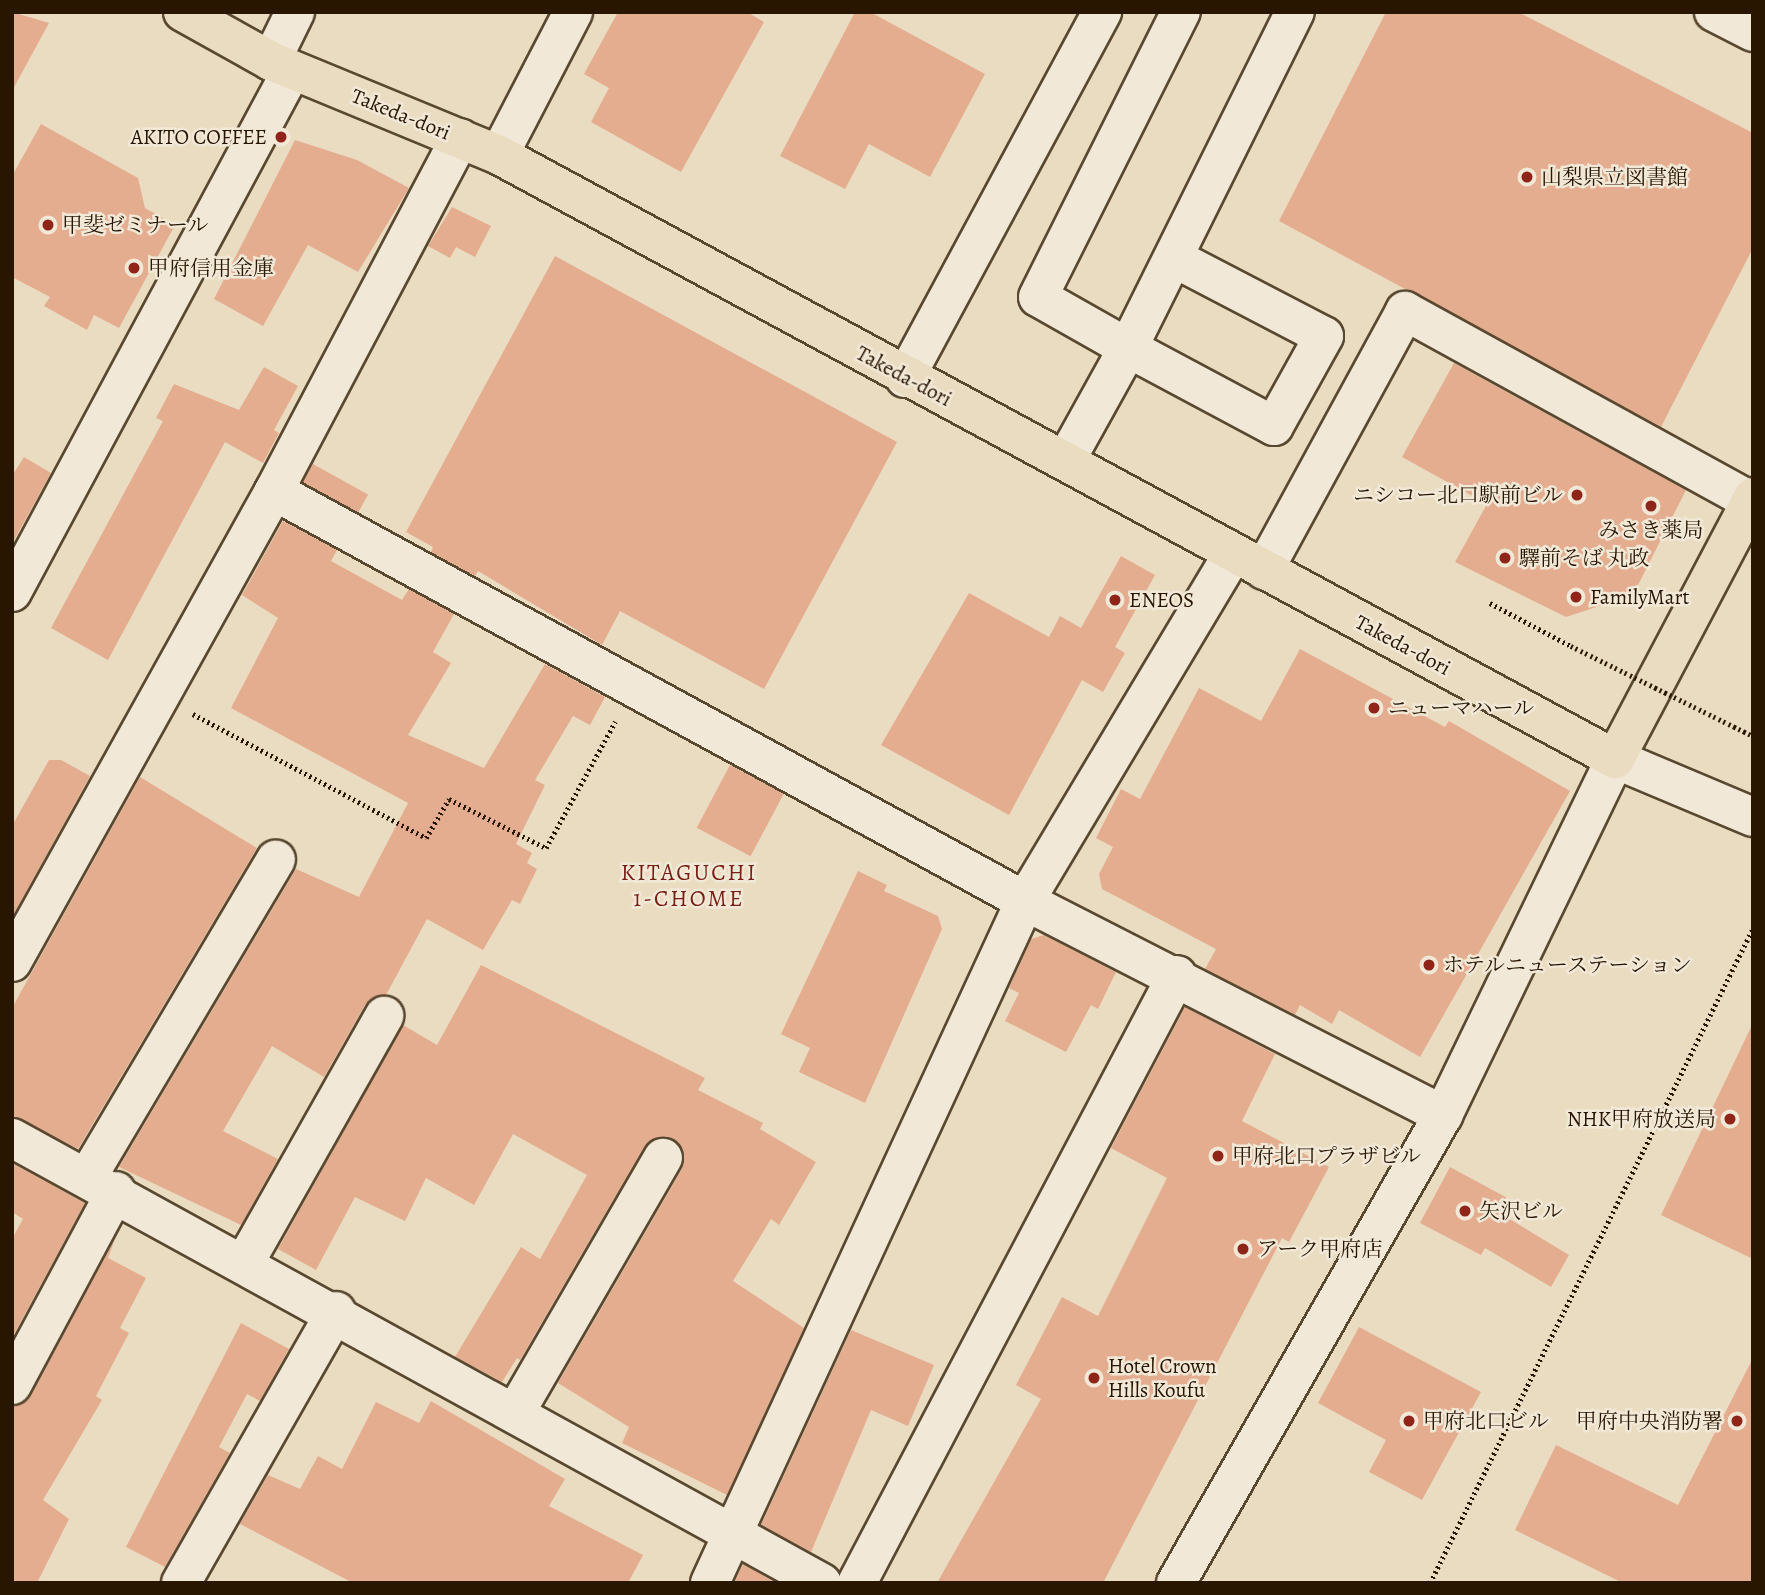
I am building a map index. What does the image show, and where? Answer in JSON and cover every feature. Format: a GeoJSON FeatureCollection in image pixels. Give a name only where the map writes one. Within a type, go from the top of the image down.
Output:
{"type":"FeatureCollection","features":[{"type":"Feature","properties":{"kind":"main road","name":"Takeda-dori"},"geometry":{"type":"LineString","coordinates":[[183,12],[281,65],[499,155],[905,378],[1067,458],[1249,562],[1615,760]]}},
{"type":"Feature","properties":{"kind":"main road"},"geometry":{"type":"LineString","coordinates":[[1615,760],[1752,499]]}},
{"type":"Feature","properties":{"kind":"street"},"geometry":{"type":"LineString","coordinates":[[12,592],[281,65],[295,12]]}},
{"type":"Feature","properties":{"kind":"street"},"geometry":{"type":"LineString","coordinates":[[499,155],[573,12]]}},
{"type":"Feature","properties":{"kind":"street"},"geometry":{"type":"LineString","coordinates":[[905,378],[1102,12]]}},
{"type":"Feature","properties":{"kind":"street"},"geometry":{"type":"LineString","coordinates":[[1174,258],[1324,336],[1273,426],[1038,297],[1181,12]]}},
{"type":"Feature","properties":{"kind":"street"},"geometry":{"type":"LineString","coordinates":[[1067,458],[1128,348],[1295,12]]}},
{"type":"Feature","properties":{"kind":"street"},"geometry":{"type":"LineString","coordinates":[[1714,12],[1753,32]]}},
{"type":"Feature","properties":{"kind":"street"},"geometry":{"type":"LineString","coordinates":[[12,962],[158,695],[274,491],[460,138]]}},
{"type":"Feature","properties":{"kind":"street"},"geometry":{"type":"LineString","coordinates":[[710,1583],[735,1538],[1025,901],[1249,562],[1405,311],[1752,499]]}},
{"type":"Feature","properties":{"kind":"street"},"geometry":{"type":"LineString","coordinates":[[274,491],[1025,901],[1177,975],[1443,1115]]}},
{"type":"Feature","properties":{"kind":"street"},"geometry":{"type":"LineString","coordinates":[[1176,1583],[1443,1115],[1615,760],[1753,817]]}},
{"type":"Feature","properties":{"kind":"street"},"geometry":{"type":"LineString","coordinates":[[12,1385],[102,1184],[276,860]]}},
{"type":"Feature","properties":{"kind":"street"},"geometry":{"type":"LineString","coordinates":[[858,1583],[1177,975]]}},
{"type":"Feature","properties":{"kind":"street"},"geometry":{"type":"LineString","coordinates":[[245,1262],[384,1016]]}},
{"type":"Feature","properties":{"kind":"street"},"geometry":{"type":"LineString","coordinates":[[12,1138],[336,1311],[735,1538],[822,1583]]}},
{"type":"Feature","properties":{"kind":"street"},"geometry":{"type":"LineString","coordinates":[[515,1413],[663,1158]]}},
{"type":"Feature","properties":{"kind":"street"},"geometry":{"type":"LineString","coordinates":[[181,1583],[336,1311]]}},
{"type":"Feature","properties":{"kind":"path"},"geometry":{"type":"LineString","coordinates":[[1490,603],[1753,736]]}},
{"type":"Feature","properties":{"kind":"path"},"geometry":{"type":"LineString","coordinates":[[158,695],[426,838],[449,799],[546,848],[634,687]]}},
{"type":"Feature","properties":{"kind":"path"},"geometry":{"type":"LineString","coordinates":[[1430,1583],[1753,928]]}},
{"type":"Feature","properties":{"kind":"building"},"geometry":{"type":"Polygon","coordinates":[[[12,12],[49,23],[12,91],[12,12]]]}},
{"type":"Feature","properties":{"kind":"building"},"geometry":{"type":"Polygon","coordinates":[[[618,12],[747,12],[764,22],[681,172],[591,122],[609,88],[584,74],[618,12]]]}},
{"type":"Feature","properties":{"kind":"building"},"geometry":{"type":"Polygon","coordinates":[[[855,12],[870,12],[985,74],[930,177],[869,144],[845,189],[780,156],[855,12]]]}},
{"type":"Feature","properties":{"kind":"building","name":"山梨県立図書館"},"geometry":{"type":"Polygon","coordinates":[[[1386,12],[1518,12],[1753,133],[1753,248],[1661,427],[1279,221],[1386,12]]]}},
{"type":"Feature","properties":{"kind":"building"},"geometry":{"type":"Polygon","coordinates":[[[41,124],[138,178],[145,208],[175,225],[119,328],[94,315],[87,330],[44,306],[50,297],[12,277],[12,176],[41,124]]]}},
{"type":"Feature","properties":{"kind":"building"},"geometry":{"type":"Polygon","coordinates":[[[295,140],[357,160],[409,188],[358,272],[308,245],[263,326],[214,299],[295,140]]]}},
{"type":"Feature","properties":{"kind":"building"},"geometry":{"type":"Polygon","coordinates":[[[452,207],[491,226],[475,257],[456,247],[450,258],[428,246],[452,207]]]}},
{"type":"Feature","properties":{"kind":"building"},"geometry":{"type":"Polygon","coordinates":[[[555,256],[897,442],[764,689],[620,611],[602,645],[478,571],[475,576],[431,552],[433,547],[406,532],[555,256]]]}},
{"type":"Feature","properties":{"kind":"building","name":"ニシコー北口駅前ビル"},"geometry":{"type":"Polygon","coordinates":[[[1454,363],[1686,490],[1633,595],[1566,617],[1455,562],[1487,504],[1402,457],[1454,363]]]}},
{"type":"Feature","properties":{"kind":"building"},"geometry":{"type":"Polygon","coordinates":[[[264,367],[298,386],[274,430],[279,433],[263,463],[225,442],[108,660],[51,628],[163,421],[156,418],[174,384],[239,410],[264,367]]]}},
{"type":"Feature","properties":{"kind":"building"},"geometry":{"type":"Polygon","coordinates":[[[24,457],[51,473],[12,544],[12,476],[24,457]]]}},
{"type":"Feature","properties":{"kind":"building"},"geometry":{"type":"Polygon","coordinates":[[[313,464],[368,495],[358,513],[303,482],[313,464]]]}},
{"type":"Feature","properties":{"kind":"building"},"geometry":{"type":"Polygon","coordinates":[[[283,521],[337,550],[331,561],[402,600],[409,589],[454,614],[433,652],[451,663],[408,735],[484,768],[545,664],[605,697],[590,725],[573,716],[535,780],[545,785],[516,844],[532,853],[527,863],[537,869],[520,904],[512,900],[483,950],[427,919],[386,995],[365,1005],[324,1077],[272,1046],[223,1131],[278,1159],[241,1225],[119,1167],[296,869],[359,897],[408,803],[231,708],[278,618],[242,595],[283,521]]]}},
{"type":"Feature","properties":{"kind":"building"},"geometry":{"type":"Polygon","coordinates":[[[1121,556],[1155,575],[1115,647],[1125,653],[1103,692],[1082,680],[1009,815],[881,745],[969,593],[1049,637],[1060,616],[1081,628],[1121,556]]]}},
{"type":"Feature","properties":{"kind":"building"},"geometry":{"type":"Polygon","coordinates":[[[1300,649],[1445,727],[1449,721],[1570,791],[1420,1057],[1339,1010],[1332,1024],[1300,1005],[1295,1015],[1205,969],[1216,949],[1102,889],[1099,874],[1113,847],[1096,838],[1121,789],[1140,799],[1199,688],[1261,721],[1300,649]]]}},
{"type":"Feature","properties":{"kind":"building"},"geometry":{"type":"Polygon","coordinates":[[[49,760],[61,760],[90,776],[14,914],[12,826],[49,760]]]}},
{"type":"Feature","properties":{"kind":"building"},"geometry":{"type":"Polygon","coordinates":[[[730,765],[784,794],[751,856],[697,828],[730,765]]]}},
{"type":"Feature","properties":{"kind":"building"},"geometry":{"type":"Polygon","coordinates":[[[140,777],[257,848],[78,1149],[12,1116],[12,1008],[140,777]]]}},
{"type":"Feature","properties":{"kind":"building"},"geometry":{"type":"Polygon","coordinates":[[[858,871],[887,885],[884,891],[938,916],[942,929],[865,1103],[799,1072],[810,1048],[781,1034],[858,871]]]}},
{"type":"Feature","properties":{"kind":"building"},"geometry":{"type":"Polygon","coordinates":[[[1044,935],[1116,972],[1098,1009],[1091,1005],[1066,1052],[1005,1021],[1019,993],[1009,988],[1031,939],[1044,935]]]}},
{"type":"Feature","properties":{"kind":"building"},"geometry":{"type":"Polygon","coordinates":[[[481,965],[705,1078],[698,1090],[763,1123],[760,1129],[816,1162],[779,1225],[771,1219],[733,1281],[804,1328],[727,1495],[622,1443],[629,1427],[558,1383],[682,1169],[682,1148],[673,1139],[653,1139],[644,1147],[520,1360],[517,1358],[502,1382],[455,1357],[521,1247],[540,1259],[587,1175],[513,1134],[474,1205],[426,1178],[405,1221],[355,1197],[316,1270],[278,1249],[403,1025],[437,1045],[481,965]]]}},
{"type":"Feature","properties":{"kind":"building"},"geometry":{"type":"Polygon","coordinates":[[[1185,1007],[1275,1054],[1242,1121],[1329,1167],[1289,1242],[1282,1238],[1103,1583],[937,1583],[1041,1399],[1016,1385],[1062,1297],[1098,1316],[1167,1178],[1111,1148],[1185,1007]]]}},
{"type":"Feature","properties":{"kind":"building","name":"NHK甲府放送局"},"geometry":{"type":"Polygon","coordinates":[[[1753,1023],[1753,1259],[1661,1215],[1753,1023]]]}},
{"type":"Feature","properties":{"kind":"building"},"geometry":{"type":"Polygon","coordinates":[[[12,1163],[85,1203],[12,1338],[12,1239],[23,1219],[12,1212],[12,1163]]]}},
{"type":"Feature","properties":{"kind":"building","name":"矢沢ビル"},"geometry":{"type":"Polygon","coordinates":[[[1450,1167],[1511,1200],[1503,1215],[1569,1255],[1551,1287],[1485,1248],[1481,1255],[1420,1223],[1450,1167]]]}},
{"type":"Feature","properties":{"kind":"building"},"geometry":{"type":"Polygon","coordinates":[[[115,1239],[108,1258],[146,1278],[120,1328],[129,1333],[96,1396],[102,1400],[43,1500],[69,1519],[37,1583],[12,1583],[12,1407],[31,1395],[115,1239]]]}},
{"type":"Feature","properties":{"kind":"building"},"geometry":{"type":"Polygon","coordinates":[[[241,1323],[289,1349],[260,1401],[247,1394],[219,1447],[230,1453],[165,1567],[126,1547],[241,1323]]]}},
{"type":"Feature","properties":{"kind":"building","name":"甲府北口ビル"},"geometry":{"type":"Polygon","coordinates":[[[1359,1327],[1481,1392],[1422,1500],[1369,1472],[1386,1440],[1318,1403],[1359,1327]]]}},
{"type":"Feature","properties":{"kind":"building"},"geometry":{"type":"Polygon","coordinates":[[[851,1330],[934,1365],[908,1426],[871,1410],[811,1552],[761,1525],[851,1330]]]}},
{"type":"Feature","properties":{"kind":"building"},"geometry":{"type":"Polygon","coordinates":[[[1753,1358],[1753,1583],[1623,1583],[1515,1530],[1556,1445],[1678,1505],[1753,1358]]]}},
{"type":"Feature","properties":{"kind":"building"},"geometry":{"type":"Polygon","coordinates":[[[431,1401],[565,1479],[549,1506],[643,1555],[628,1583],[353,1583],[240,1524],[268,1475],[300,1489],[318,1456],[342,1469],[376,1402],[419,1423],[431,1401]]]}},
{"type":"Feature","properties":{"kind":"building"},"geometry":{"type":"Polygon","coordinates":[[[743,1564],[776,1583],[734,1583],[743,1564]]]}},
{"type":"Feature","properties":{"kind":"place","name":"AKITO COFFEE"},"geometry":{"type":"Point","coordinates":[281,137]}},
{"type":"Feature","properties":{"kind":"place","name":"山梨県立図書館"},"geometry":{"type":"Point","coordinates":[1527,177]}},
{"type":"Feature","properties":{"kind":"place","name":"甲斐ゼミナール"},"geometry":{"type":"Point","coordinates":[48,225]}},
{"type":"Feature","properties":{"kind":"place","name":"甲府信用金庫"},"geometry":{"type":"Point","coordinates":[134,268]}},
{"type":"Feature","properties":{"kind":"place","name":"ニシコー北口駅前ビル"},"geometry":{"type":"Point","coordinates":[1577,495]}},
{"type":"Feature","properties":{"kind":"place","name":"みさき薬局"},"geometry":{"type":"Point","coordinates":[1651,506]}},
{"type":"Feature","properties":{"kind":"place","name":"驛前そば 丸政"},"geometry":{"type":"Point","coordinates":[1505,558]}},
{"type":"Feature","properties":{"kind":"place","name":"FamilyMart"},"geometry":{"type":"Point","coordinates":[1576,597]}},
{"type":"Feature","properties":{"kind":"place","name":"ENEOS"},"geometry":{"type":"Point","coordinates":[1115,600]}},
{"type":"Feature","properties":{"kind":"place","name":"ニューマハール"},"geometry":{"type":"Point","coordinates":[1374,708]}},
{"type":"Feature","properties":{"kind":"place","name":"ホテルニューステーション"},"geometry":{"type":"Point","coordinates":[1429,965]}},
{"type":"Feature","properties":{"kind":"place","name":"NHK甲府放送局"},"geometry":{"type":"Point","coordinates":[1730,1119]}},
{"type":"Feature","properties":{"kind":"place","name":"甲府北口プラザビル"},"geometry":{"type":"Point","coordinates":[1218,1156]}},
{"type":"Feature","properties":{"kind":"place","name":"矢沢ビル"},"geometry":{"type":"Point","coordinates":[1465,1211]}},
{"type":"Feature","properties":{"kind":"place","name":"アーク甲府店"},"geometry":{"type":"Point","coordinates":[1243,1249]}},
{"type":"Feature","properties":{"kind":"place","name":"Hotel Crown Hills Koufu"},"geometry":{"type":"Point","coordinates":[1094,1378]}},
{"type":"Feature","properties":{"kind":"place","name":"甲府北口ビル"},"geometry":{"type":"Point","coordinates":[1409,1421]}},
{"type":"Feature","properties":{"kind":"place","name":"甲府中央消防署"},"geometry":{"type":"Point","coordinates":[1737,1421]}},
{"type":"Feature","properties":{"kind":"district","name":"KITAGUCHI 1-CHOME"},"geometry":{"type":"Point","coordinates":[689,886]}}]}
